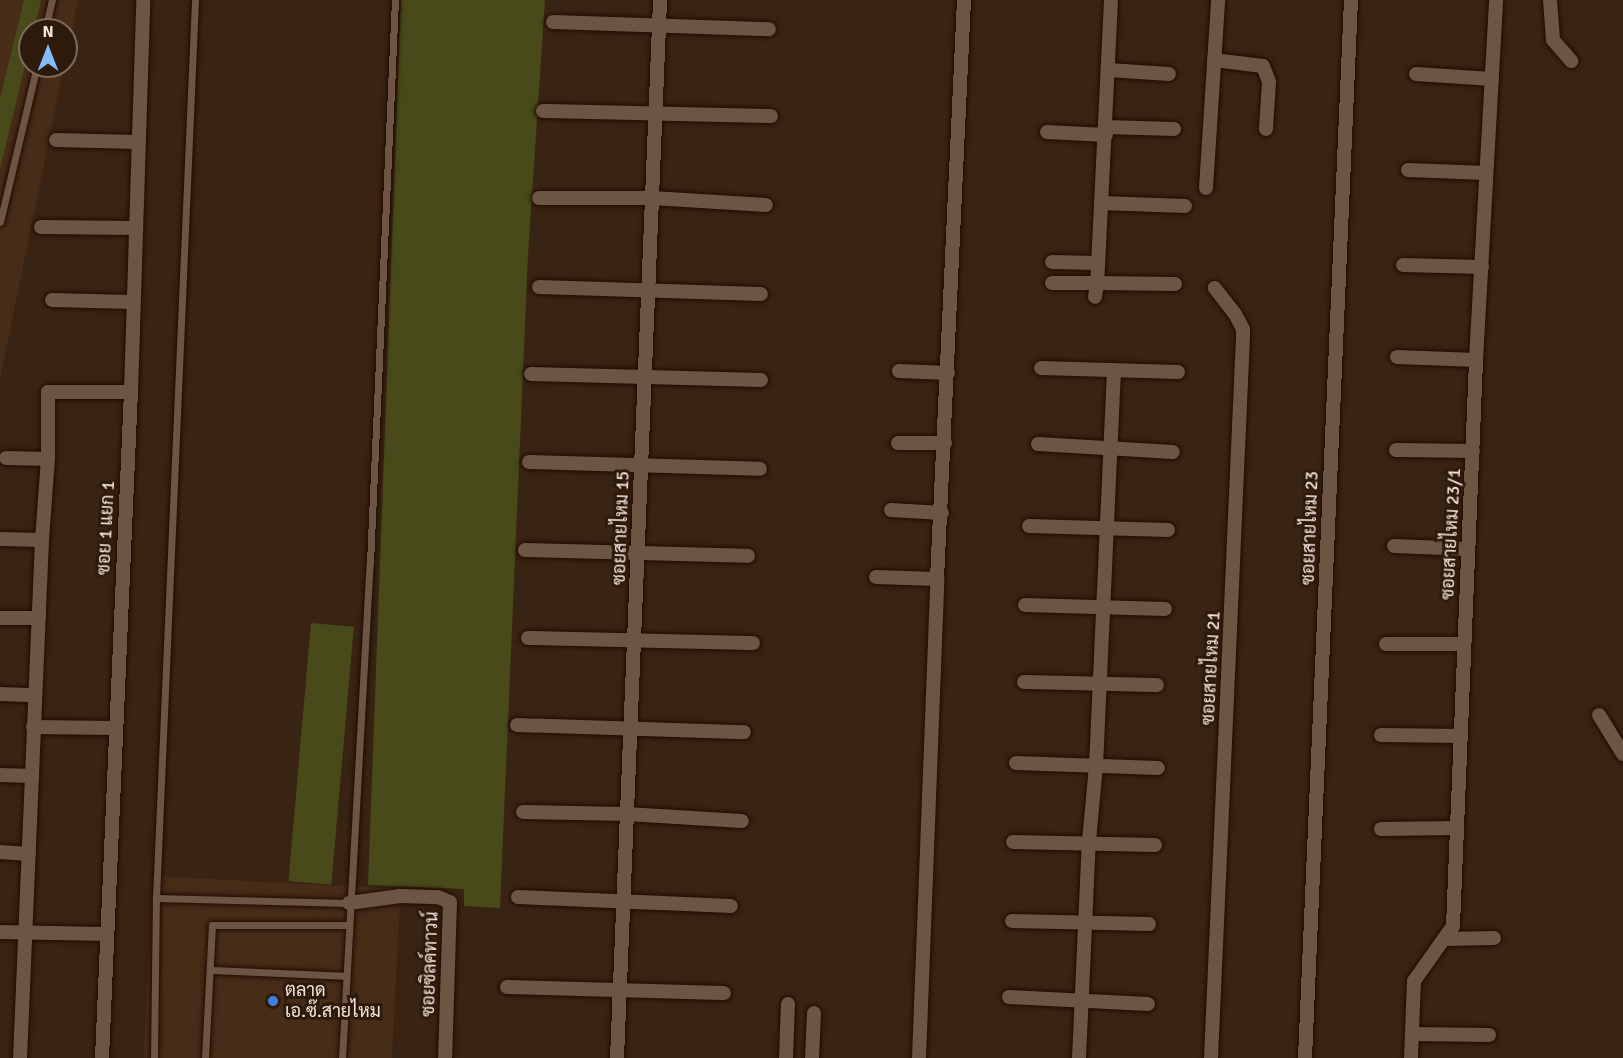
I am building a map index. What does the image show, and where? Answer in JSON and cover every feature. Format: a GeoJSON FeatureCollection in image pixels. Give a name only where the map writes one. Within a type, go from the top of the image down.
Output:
{"type":"FeatureCollection","features":[{"type":"Feature","properties":{"kind":"street","name":"ซอย 1 แยก 1"},"geometry":{"type":"LineString","coordinates":[[102,1058],[131,392],[143,0]]}},
{"type":"Feature","properties":{"kind":"street","name":"ซอยสายไหม 15"},"geometry":{"type":"LineString","coordinates":[[617,1058],[660,0]]}},
{"type":"Feature","properties":{"kind":"street"},"geometry":{"type":"LineString","coordinates":[[919,1058],[937,579],[942,513],[964,0]]}},
{"type":"Feature","properties":{"kind":"street"},"geometry":{"type":"LineString","coordinates":[[1096,290],[1111,0]]}},
{"type":"Feature","properties":{"kind":"street"},"geometry":{"type":"LineString","coordinates":[[1206,189],[1218,0]]}},
{"type":"Feature","properties":{"kind":"street","name":"ซอยสายไหม 23"},"geometry":{"type":"LineString","coordinates":[[1305,1058],[1351,0]]}},
{"type":"Feature","properties":{"kind":"street","name":"ซอยสายไหม 23/1"},"geometry":{"type":"LineString","coordinates":[[1411,1058],[1414,981],[1453,926],[1476,360],[1496,0]]}},
{"type":"Feature","properties":{"kind":"street"},"geometry":{"type":"LineString","coordinates":[[1550,0],[1553,40],[1571,61]]}},
{"type":"Feature","properties":{"kind":"street"},"geometry":{"type":"LineString","coordinates":[[553,22],[769,29]]}},
{"type":"Feature","properties":{"kind":"street"},"geometry":{"type":"LineString","coordinates":[[1214,60],[1263,66],[1269,82],[1266,129]]}},
{"type":"Feature","properties":{"kind":"street"},"geometry":{"type":"LineString","coordinates":[[1109,70],[1169,74]]}},
{"type":"Feature","properties":{"kind":"street"},"geometry":{"type":"LineString","coordinates":[[1416,74],[1492,79]]}},
{"type":"Feature","properties":{"kind":"street"},"geometry":{"type":"LineString","coordinates":[[543,111],[771,116]]}},
{"type":"Feature","properties":{"kind":"street"},"geometry":{"type":"LineString","coordinates":[[1047,132],[1174,129]]}},
{"type":"Feature","properties":{"kind":"street"},"geometry":{"type":"LineString","coordinates":[[56,140],[138,142]]}},
{"type":"Feature","properties":{"kind":"street"},"geometry":{"type":"LineString","coordinates":[[1408,170],[1486,173]]}},
{"type":"Feature","properties":{"kind":"street"},"geometry":{"type":"LineString","coordinates":[[539,198],[652,198],[766,205]]}},
{"type":"Feature","properties":{"kind":"street"},"geometry":{"type":"LineString","coordinates":[[1101,203],[1185,206]]}},
{"type":"Feature","properties":{"kind":"street"},"geometry":{"type":"LineString","coordinates":[[41,227],[135,228]]}},
{"type":"Feature","properties":{"kind":"street"},"geometry":{"type":"LineString","coordinates":[[1052,262],[1098,263]]}},
{"type":"Feature","properties":{"kind":"street"},"geometry":{"type":"LineString","coordinates":[[1403,265],[1482,267]]}},
{"type":"Feature","properties":{"kind":"street"},"geometry":{"type":"LineString","coordinates":[[1052,283],[1096,290],[1175,284]]}},
{"type":"Feature","properties":{"kind":"street"},"geometry":{"type":"LineString","coordinates":[[539,287],[761,294]]}},
{"type":"Feature","properties":{"kind":"street","name":"ซอยสายไหม 21"},"geometry":{"type":"LineString","coordinates":[[1211,1058],[1243,336],[1243,329],[1236,314],[1215,288]]}},
{"type":"Feature","properties":{"kind":"street"},"geometry":{"type":"LineString","coordinates":[[52,300],[132,302]]}},
{"type":"Feature","properties":{"kind":"street"},"geometry":{"type":"LineString","coordinates":[[1397,357],[1476,360]]}},
{"type":"Feature","properties":{"kind":"street"},"geometry":{"type":"LineString","coordinates":[[1041,368],[1178,372]]}},
{"type":"Feature","properties":{"kind":"street"},"geometry":{"type":"LineString","coordinates":[[1079,1058],[1089,842],[1096,766],[1114,370]]}},
{"type":"Feature","properties":{"kind":"street"},"geometry":{"type":"LineString","coordinates":[[899,371],[948,373]]}},
{"type":"Feature","properties":{"kind":"street"},"geometry":{"type":"LineString","coordinates":[[531,374],[761,380]]}},
{"type":"Feature","properties":{"kind":"street"},"geometry":{"type":"LineString","coordinates":[[20,1058],[33,727],[48,459],[48,392],[131,392]]}},
{"type":"Feature","properties":{"kind":"street"},"geometry":{"type":"LineString","coordinates":[[898,443],[945,443]]}},
{"type":"Feature","properties":{"kind":"street"},"geometry":{"type":"LineString","coordinates":[[1038,444],[1173,452]]}},
{"type":"Feature","properties":{"kind":"street"},"geometry":{"type":"LineString","coordinates":[[1396,450],[1473,451]]}},
{"type":"Feature","properties":{"kind":"street"},"geometry":{"type":"LineString","coordinates":[[6,458],[48,459]]}},
{"type":"Feature","properties":{"kind":"street"},"geometry":{"type":"LineString","coordinates":[[529,462],[760,469]]}},
{"type":"Feature","properties":{"kind":"street"},"geometry":{"type":"LineString","coordinates":[[891,510],[942,513]]}},
{"type":"Feature","properties":{"kind":"street"},"geometry":{"type":"LineString","coordinates":[[1029,526],[1168,530]]}},
{"type":"Feature","properties":{"kind":"street"},"geometry":{"type":"LineString","coordinates":[[0,538],[42,540]]}},
{"type":"Feature","properties":{"kind":"street"},"geometry":{"type":"LineString","coordinates":[[1394,546],[1468,549]]}},
{"type":"Feature","properties":{"kind":"street"},"geometry":{"type":"LineString","coordinates":[[525,550],[748,556]]}},
{"type":"Feature","properties":{"kind":"street"},"geometry":{"type":"LineString","coordinates":[[876,577],[937,579]]}},
{"type":"Feature","properties":{"kind":"street"},"geometry":{"type":"LineString","coordinates":[[1025,605],[1165,609]]}},
{"type":"Feature","properties":{"kind":"street"},"geometry":{"type":"LineString","coordinates":[[0,618],[39,618]]}},
{"type":"Feature","properties":{"kind":"street"},"geometry":{"type":"LineString","coordinates":[[528,638],[753,643]]}},
{"type":"Feature","properties":{"kind":"street"},"geometry":{"type":"LineString","coordinates":[[1386,644],[1464,644]]}},
{"type":"Feature","properties":{"kind":"street"},"geometry":{"type":"LineString","coordinates":[[1024,682],[1100,686],[1157,685]]}},
{"type":"Feature","properties":{"kind":"street"},"geometry":{"type":"LineString","coordinates":[[0,694],[35,695]]}},
{"type":"Feature","properties":{"kind":"street"},"geometry":{"type":"LineString","coordinates":[[1599,715],[1623,754]]}},
{"type":"Feature","properties":{"kind":"street"},"geometry":{"type":"LineString","coordinates":[[517,725],[744,732]]}},
{"type":"Feature","properties":{"kind":"street"},"geometry":{"type":"LineString","coordinates":[[33,727],[115,728]]}},
{"type":"Feature","properties":{"kind":"street"},"geometry":{"type":"LineString","coordinates":[[1381,735],[1461,736]]}},
{"type":"Feature","properties":{"kind":"street"},"geometry":{"type":"LineString","coordinates":[[1016,763],[1158,768]]}},
{"type":"Feature","properties":{"kind":"street"},"geometry":{"type":"LineString","coordinates":[[0,775],[32,776]]}},
{"type":"Feature","properties":{"kind":"street"},"geometry":{"type":"LineString","coordinates":[[523,812],[742,820]]}},
{"type":"Feature","properties":{"kind":"street"},"geometry":{"type":"LineString","coordinates":[[1381,829],[1457,828]]}},
{"type":"Feature","properties":{"kind":"street"},"geometry":{"type":"LineString","coordinates":[[1013,842],[1155,845]]}},
{"type":"Feature","properties":{"kind":"street"},"geometry":{"type":"LineString","coordinates":[[0,852],[29,854]]}},
{"type":"Feature","properties":{"kind":"street","name":"ซอยซิลค์ทาวน์"},"geometry":{"type":"LineString","coordinates":[[349,903],[401,896],[438,897],[450,902],[445,1058]]}},
{"type":"Feature","properties":{"kind":"street"},"geometry":{"type":"LineString","coordinates":[[518,897],[731,906]]}},
{"type":"Feature","properties":{"kind":"street"},"geometry":{"type":"LineString","coordinates":[[1012,921],[1149,924]]}},
{"type":"Feature","properties":{"kind":"street"},"geometry":{"type":"LineString","coordinates":[[0,932],[107,934]]}},
{"type":"Feature","properties":{"kind":"street"},"geometry":{"type":"LineString","coordinates":[[1444,939],[1494,938]]}},
{"type":"Feature","properties":{"kind":"street"},"geometry":{"type":"LineString","coordinates":[[507,987],[724,993]]}},
{"type":"Feature","properties":{"kind":"street"},"geometry":{"type":"LineString","coordinates":[[1009,997],[1148,1005]]}},
{"type":"Feature","properties":{"kind":"street"},"geometry":{"type":"LineString","coordinates":[[786,1058],[788,1004]]}},
{"type":"Feature","properties":{"kind":"street"},"geometry":{"type":"LineString","coordinates":[[812,1058],[814,1012]]}},
{"type":"Feature","properties":{"kind":"street"},"geometry":{"type":"LineString","coordinates":[[1412,1034],[1490,1035]]}},
{"type":"Feature","properties":{"kind":"lane"},"geometry":{"type":"LineString","coordinates":[[48,18],[52,0]]}},
{"type":"Feature","properties":{"kind":"lane"},"geometry":{"type":"LineString","coordinates":[[154,1058],[156,898],[195,0]]}},
{"type":"Feature","properties":{"kind":"lane"},"geometry":{"type":"LineString","coordinates":[[342,1058],[369,574],[395,0]]}},
{"type":"Feature","properties":{"kind":"lane"},"geometry":{"type":"LineString","coordinates":[[0,222],[34,78]]}},
{"type":"Feature","properties":{"kind":"lane"},"geometry":{"type":"LineString","coordinates":[[156,898],[349,903]]}},
{"type":"Feature","properties":{"kind":"lane"},"geometry":{"type":"LineString","coordinates":[[205,1058],[212,925],[348,925]]}},
{"type":"Feature","properties":{"kind":"lane"},"geometry":{"type":"LineString","coordinates":[[210,970],[346,976]]}},
{"type":"Feature","properties":{"kind":"shaded area"},"geometry":{"type":"Polygon","coordinates":[[[0,0],[78,0],[74,18],[18,18],[18,78],[62,78],[0,379],[0,0]]]}},
{"type":"Feature","properties":{"kind":"shaded area"},"geometry":{"type":"Polygon","coordinates":[[[24,0],[41,0],[37,18],[20,18],[24,0]]]}},
{"type":"Feature","properties":{"kind":"shaded area"},"geometry":{"type":"Polygon","coordinates":[[[401,0],[545,0],[528,255],[500,908],[464,906],[464,889],[368,885],[401,0]]]}},
{"type":"Feature","properties":{"kind":"shaded area"},"geometry":{"type":"Polygon","coordinates":[[[18,24],[18,78],[22,78],[0,169],[0,98],[18,24]]]}},
{"type":"Feature","properties":{"kind":"shaded area"},"geometry":{"type":"Polygon","coordinates":[[[311,623],[354,627],[331,885],[288,881],[311,623]]]}},
{"type":"Feature","properties":{"kind":"shaded area","name":"ตลาด เอ.ซ๊.สายไหม"},"geometry":{"type":"Polygon","coordinates":[[[153,876],[401,889],[392,1058],[143,1058],[153,876]]]}},
{"type":"Feature","properties":{"kind":"place","name":"ตลาด เอ.ซ๊.สายไหม"},"geometry":{"type":"Point","coordinates":[273,1001]}}]}
